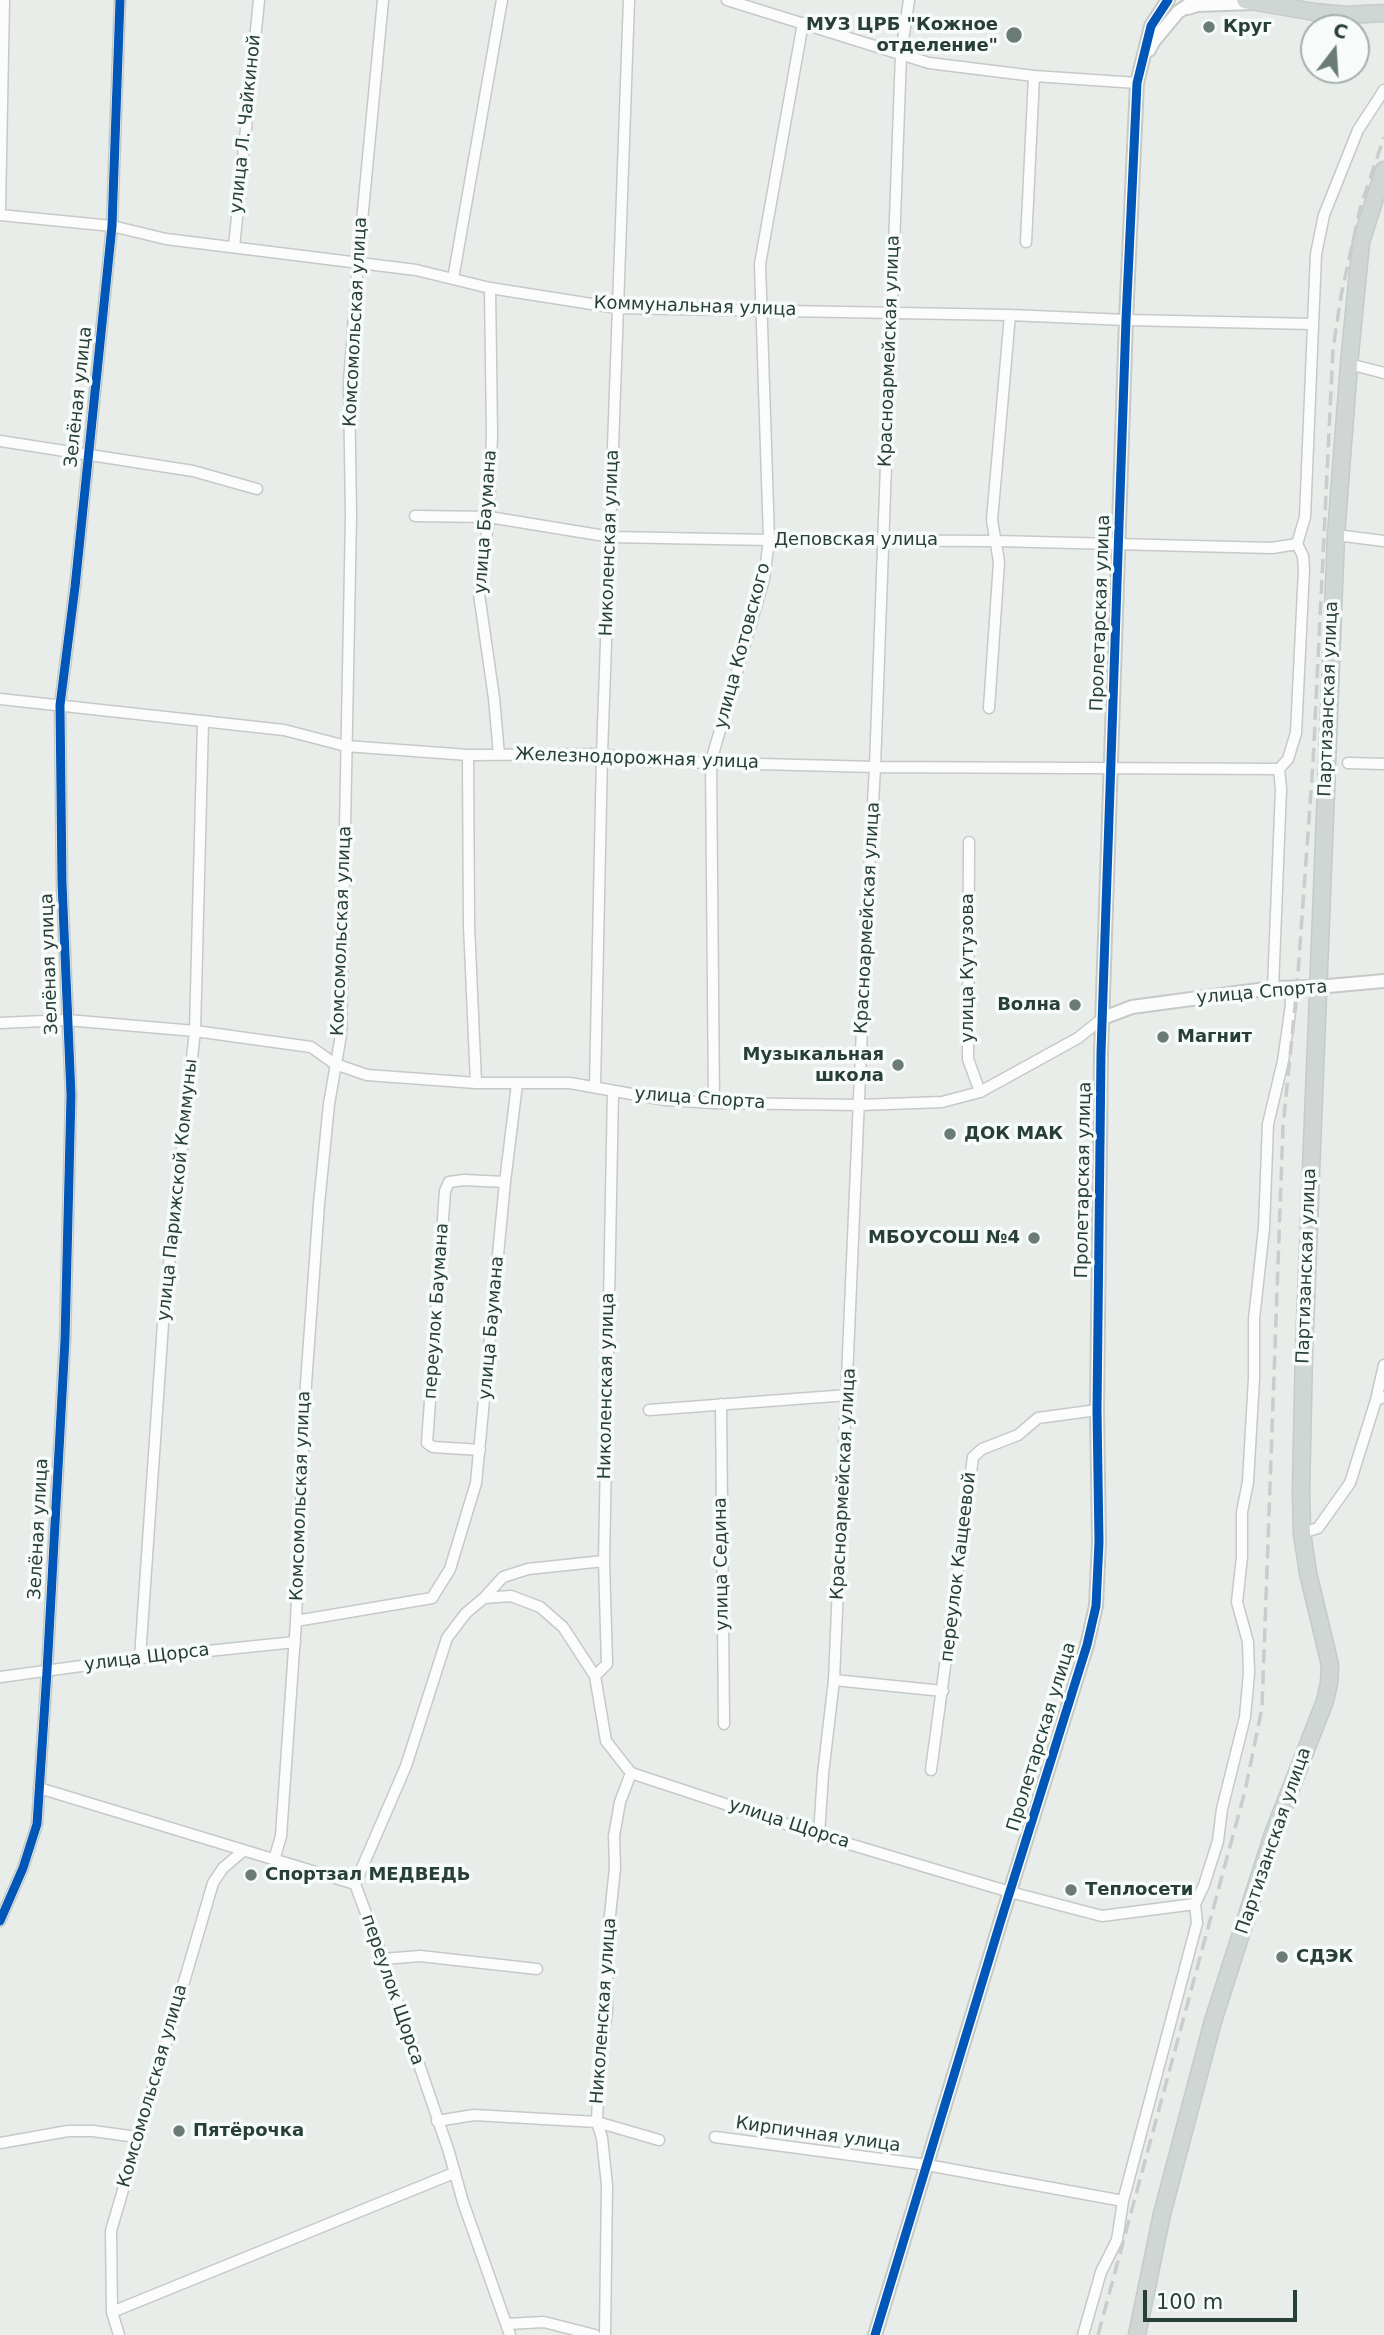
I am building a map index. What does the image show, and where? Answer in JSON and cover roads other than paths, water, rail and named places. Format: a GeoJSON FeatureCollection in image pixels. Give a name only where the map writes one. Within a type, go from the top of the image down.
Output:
{"type":"FeatureCollection","features":[{"type":"Feature","properties":{"kind":"main road"},"geometry":{"type":"LineString","coordinates":[[1311,0],[1336,7],[1380,13]]}},
{"type":"Feature","properties":{"kind":"main road"},"geometry":{"type":"LineString","coordinates":[[1251,1],[1325,13],[1380,13]]}},
{"type":"Feature","properties":{"kind":"main road","name":"Партизанская улица"},"geometry":{"type":"LineString","coordinates":[[1137,2335],[1162,2214],[1213,2021],[1273,1834],[1325,1701],[1330,1665],[1308,1573],[1302,1533],[1304,1350],[1317,987],[1336,535],[1349,364],[1361,242],[1384,170]]}},
{"type":"Feature","properties":{"kind":"street"},"geometry":{"type":"LineString","coordinates":[[0,209],[4,0]]}},
{"type":"Feature","properties":{"kind":"street","name":"Зелёная улица"},"geometry":{"type":"LineString","coordinates":[[0,1922],[23,1868],[37,1824],[40,1788],[65,1340],[71,1095],[62,883],[60,705],[75,587],[112,226],[120,0]]}},
{"type":"Feature","properties":{"kind":"street","name":"улица Л. Чайкиной"},"geometry":{"type":"LineString","coordinates":[[234,247],[259,0]]}},
{"type":"Feature","properties":{"kind":"street","name":"Комсомольская улица"},"geometry":{"type":"LineString","coordinates":[[274,1860],[281,1836],[295,1642],[306,1384],[319,1204],[335,1064],[341,1035],[351,516],[349,383],[383,0]]}},
{"type":"Feature","properties":{"kind":"street"},"geometry":{"type":"LineString","coordinates":[[453,279],[502,0]]}},
{"type":"Feature","properties":{"kind":"street","name":"Николенская улица"},"geometry":{"type":"LineString","coordinates":[[595,1086],[602,754],[629,0]]}},
{"type":"Feature","properties":{"kind":"street"},"geometry":{"type":"LineString","coordinates":[[727,0],[929,63],[1034,76],[1137,83]]}},
{"type":"Feature","properties":{"kind":"street","name":"Красноармейская улица"},"geometry":{"type":"LineString","coordinates":[[819,1835],[822,1774],[835,1680],[875,767],[901,54],[909,0]]}},
{"type":"Feature","properties":{"kind":"street"},"geometry":{"type":"LineString","coordinates":[[1151,26],[1158,0]]}},
{"type":"Feature","properties":{"kind":"street","name":"Пролетарская улица"},"geometry":{"type":"LineString","coordinates":[[875,2335],[1087,1645],[1096,1606],[1099,1542],[1097,1410],[1103,1018],[1126,320],[1137,83],[1151,26],[1168,0]]}},
{"type":"Feature","properties":{"kind":"street","name":"Пролетарская улица"},"geometry":{"type":"LineString","coordinates":[[1140,69],[1153,42],[1178,12],[1196,0]]}},
{"type":"Feature","properties":{"kind":"street"},"geometry":{"type":"LineString","coordinates":[[1178,12],[1197,5],[1251,1]]}},
{"type":"Feature","properties":{"kind":"street","name":"улица Котовского"},"geometry":{"type":"LineString","coordinates":[[714,1103],[711,761],[764,579],[769,540],[760,264],[803,23]]}},
{"type":"Feature","properties":{"kind":"street"},"geometry":{"type":"LineString","coordinates":[[1026,242],[1034,76]]}},
{"type":"Feature","properties":{"kind":"street","name":"Партизанская улица"},"geometry":{"type":"LineString","coordinates":[[1273,988],[1281,789],[1279,769],[1287,759],[1296,733],[1304,569],[1303,556],[1297,544],[1305,517],[1316,254],[1324,215],[1358,130],[1384,90]]}},
{"type":"Feature","properties":{"kind":"street","name":"Коммунальная улица"},"geometry":{"type":"LineString","coordinates":[[0,215],[112,226],[166,239],[416,270],[490,288],[617,308],[1312,324]]}},
{"type":"Feature","properties":{"kind":"street","name":"улица Баумана"},"geometry":{"type":"LineString","coordinates":[[490,288],[492,434],[489,517],[480,594],[499,755]]}},
{"type":"Feature","properties":{"kind":"street"},"geometry":{"type":"LineString","coordinates":[[989,708],[999,562],[992,520],[1010,315]]}},
{"type":"Feature","properties":{"kind":"street"},"geometry":{"type":"LineString","coordinates":[[1349,364],[1384,373]]}},
{"type":"Feature","properties":{"kind":"street"},"geometry":{"type":"LineString","coordinates":[[0,441],[193,471],[257,489]]}},
{"type":"Feature","properties":{"kind":"street","name":"Деповская улица"},"geometry":{"type":"LineString","coordinates":[[415,516],[489,517],[611,537],[1119,543],[1272,548],[1297,544]]}},
{"type":"Feature","properties":{"kind":"street"},"geometry":{"type":"LineString","coordinates":[[1336,535],[1384,541]]}},
{"type":"Feature","properties":{"kind":"street","name":"Железнодорожная улица"},"geometry":{"type":"LineString","coordinates":[[0,699],[285,730],[346,746],[468,755],[602,754],[644,761],[875,767],[1279,769]]}},
{"type":"Feature","properties":{"kind":"street","name":"улица Парижской Коммуны"},"geometry":{"type":"LineString","coordinates":[[140,1658],[164,1309],[195,1031],[203,721]]}},
{"type":"Feature","properties":{"kind":"street"},"geometry":{"type":"LineString","coordinates":[[468,755],[469,925],[476,1083]]}},
{"type":"Feature","properties":{"kind":"street"},"geometry":{"type":"LineString","coordinates":[[1348,763],[1384,764]]}},
{"type":"Feature","properties":{"kind":"street","name":"улица Кутузова"},"geometry":{"type":"LineString","coordinates":[[969,842],[968,1059],[980,1092]]}},
{"type":"Feature","properties":{"kind":"street","name":"улица Спорта"},"geometry":{"type":"LineString","coordinates":[[0,1023],[67,1020],[195,1031],[311,1048],[335,1064],[367,1075],[476,1083],[570,1083],[665,1100],[714,1103],[860,1105],[942,1102],[980,1092],[1078,1038],[1103,1018],[1132,1007],[1273,988],[1384,981]]}},
{"type":"Feature","properties":{"kind":"street"},"geometry":{"type":"LineString","coordinates":[[1083,2335],[1101,2273],[1117,2240],[1124,2201],[1197,1923],[1195,1905],[1218,1841],[1222,1809],[1245,1717],[1249,1673],[1248,1642],[1237,1602],[1241,1571],[1242,1512],[1248,1482],[1254,1378],[1254,1319],[1264,1228],[1268,1124],[1283,1061],[1291,1005],[1290,988]]}},
{"type":"Feature","properties":{"kind":"street","name":"улица Баумана"},"geometry":{"type":"LineString","coordinates":[[296,1621],[432,1598],[450,1569],[477,1483],[505,1182],[517,1084]]}},
{"type":"Feature","properties":{"kind":"street","name":"Николенская улица"},"geometry":{"type":"LineString","coordinates":[[595,1676],[607,1664],[604,1561],[613,1091]]}},
{"type":"Feature","properties":{"kind":"street","name":"переулок Баумана"},"geometry":{"type":"LineString","coordinates":[[481,1450],[433,1447],[427,1443],[445,1191],[449,1182],[505,1182]]}},
{"type":"Feature","properties":{"kind":"street"},"geometry":{"type":"LineString","coordinates":[[1302,1533],[1318,1528],[1350,1483],[1380,1398],[1384,1365]]}},
{"type":"Feature","properties":{"kind":"street"},"geometry":{"type":"LineString","coordinates":[[649,1410],[848,1395]]}},
{"type":"Feature","properties":{"kind":"street","name":"улица Седина"},"geometry":{"type":"LineString","coordinates":[[721,1404],[724,1724]]}},
{"type":"Feature","properties":{"kind":"street","name":"переулок Кащеевой"},"geometry":{"type":"LineString","coordinates":[[931,1770],[973,1457],[982,1449],[1018,1435],[1038,1418],[1097,1410]]}},
{"type":"Feature","properties":{"kind":"street"},"geometry":{"type":"LineString","coordinates":[[40,1788],[355,1884],[406,1766],[447,1638],[466,1613],[503,1577],[528,1570],[604,1561]]}},
{"type":"Feature","properties":{"kind":"street"},"geometry":{"type":"LineString","coordinates":[[484,1598],[511,1596],[540,1607],[563,1627],[595,1676],[606,1741],[631,1773]]}},
{"type":"Feature","properties":{"kind":"street","name":"улица Щорса"},"geometry":{"type":"LineString","coordinates":[[0,1677],[140,1658],[295,1642]]}},
{"type":"Feature","properties":{"kind":"street"},"geometry":{"type":"LineString","coordinates":[[835,1680],[943,1691]]}},
{"type":"Feature","properties":{"kind":"street","name":"Николенская улица"},"geometry":{"type":"LineString","coordinates":[[605,2335],[607,2185],[602,2138],[597,2122],[599,2068],[607,2011],[607,1943],[615,1868],[614,1836],[620,1802],[631,1773]]}},
{"type":"Feature","properties":{"kind":"street","name":"улица Щорса"},"geometry":{"type":"LineString","coordinates":[[631,1773],[819,1835],[1010,1892],[1102,1916],[1195,1905]]}},
{"type":"Feature","properties":{"kind":"street","name":"Комсомольская улица"},"geometry":{"type":"LineString","coordinates":[[119,2335],[112,2312],[111,2231],[213,1883],[223,1868],[243,1851]]}},
{"type":"Feature","properties":{"kind":"street","name":"переулок Щорса"},"geometry":{"type":"LineString","coordinates":[[355,1884],[383,1959],[510,2335]]}},
{"type":"Feature","properties":{"kind":"street"},"geometry":{"type":"LineString","coordinates":[[383,1959],[420,1956],[537,1969]]}},
{"type":"Feature","properties":{"kind":"street"},"geometry":{"type":"LineString","coordinates":[[437,2120],[474,2115],[597,2122],[659,2140]]}},
{"type":"Feature","properties":{"kind":"street"},"geometry":{"type":"LineString","coordinates":[[0,2143],[68,2131],[93,2131],[137,2137]]}},
{"type":"Feature","properties":{"kind":"street","name":"Кирпичная улица"},"geometry":{"type":"LineString","coordinates":[[715,2137],[928,2165],[1124,2201]]}},
{"type":"Feature","properties":{"kind":"street"},"geometry":{"type":"LineString","coordinates":[[112,2312],[454,2174]]}},
{"type":"Feature","properties":{"kind":"street"},"geometry":{"type":"LineString","coordinates":[[507,2324],[544,2322],[595,2335]]}},
{"type":"Feature","properties":{"kind":"railway"},"geometry":{"type":"LineString","coordinates":[[1098,2335],[1245,1791],[1262,1708],[1283,1126],[1297,987],[1313,763],[1333,349],[1341,296],[1360,209],[1384,137]]}},
{"type":"Feature","properties":{"kind":"place","name":"Круг"},"geometry":{"type":"Point","coordinates":[1209,27]}},
{"type":"Feature","properties":{"kind":"place","name":"МУЗ ЦРБ \"Кожное отделение\""},"geometry":{"type":"Point","coordinates":[1014,35]}},
{"type":"Feature","properties":{"kind":"place","name":"Волна"},"geometry":{"type":"Point","coordinates":[1075,1005]}},
{"type":"Feature","properties":{"kind":"place","name":"Магнит"},"geometry":{"type":"Point","coordinates":[1163,1037]}},
{"type":"Feature","properties":{"kind":"place","name":"Музыкальная школа"},"geometry":{"type":"Point","coordinates":[898,1065]}},
{"type":"Feature","properties":{"kind":"place","name":"ДОК МАК"},"geometry":{"type":"Point","coordinates":[950,1134]}},
{"type":"Feature","properties":{"kind":"place","name":"МБОУСОШ №4"},"geometry":{"type":"Point","coordinates":[1034,1238]}},
{"type":"Feature","properties":{"kind":"place","name":"Спортзал МЕДВЕДЬ"},"geometry":{"type":"Point","coordinates":[251,1875]}},
{"type":"Feature","properties":{"kind":"place","name":"Теплосети"},"geometry":{"type":"Point","coordinates":[1071,1890]}},
{"type":"Feature","properties":{"kind":"place","name":"СДЭК"},"geometry":{"type":"Point","coordinates":[1282,1957]}},
{"type":"Feature","properties":{"kind":"place","name":"Пятёрочка"},"geometry":{"type":"Point","coordinates":[179,2131]}}]}
